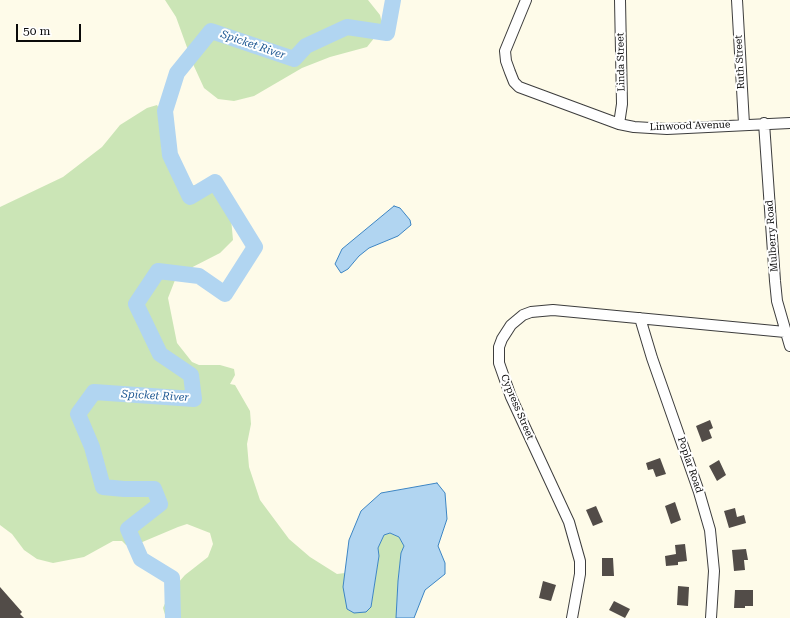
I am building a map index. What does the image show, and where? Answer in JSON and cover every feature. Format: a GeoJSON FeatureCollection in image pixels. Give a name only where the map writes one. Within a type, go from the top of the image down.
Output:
{"type":"FeatureCollection","features":[{"type":"Feature","properties":{"kind":"street","name":"Linwood Avenue"},"geometry":{"type":"LineString","coordinates":[[526,0],[505,51],[506,61],[510,72],[514,82],[519,87],[619,124],[634,127],[667,129],[764,123],[790,123]]}},
{"type":"Feature","properties":{"kind":"street","name":"Linda Street"},"geometry":{"type":"LineString","coordinates":[[619,124],[622,104],[620,0]]}},
{"type":"Feature","properties":{"kind":"street","name":"Ruth Street"},"geometry":{"type":"LineString","coordinates":[[737,0],[744,124]]}},
{"type":"Feature","properties":{"kind":"street","name":"Mulberry Road"},"geometry":{"type":"LineString","coordinates":[[764,123],[777,301],[790,346]]}},
{"type":"Feature","properties":{"kind":"street","name":"Cypress Street"},"geometry":{"type":"LineString","coordinates":[[575,617],[580,574],[580,561],[577,548],[569,522],[504,380],[499,363],[499,347],[511,325],[531,312],[561,311],[785,332]]}},
{"type":"Feature","properties":{"kind":"street","name":"Poplar Road"},"geometry":{"type":"LineString","coordinates":[[640,318],[652,358],[703,504],[710,530],[714,571],[711,618]]}},
{"type":"Feature","properties":{"kind":"green space"},"geometry":{"type":"Polygon","coordinates":[[[165,0],[368,0],[380,15],[383,27],[367,47],[330,57],[302,68],[254,96],[234,101],[218,99],[204,88],[193,64],[176,17],[165,0]]]}},
{"type":"Feature","properties":{"kind":"green space"},"geometry":{"type":"Polygon","coordinates":[[[157,105],[162,114],[161,144],[163,157],[180,181],[189,185],[221,187],[229,196],[233,240],[220,253],[177,275],[168,298],[177,343],[192,362],[199,365],[220,365],[234,369],[235,375],[230,384],[235,385],[250,411],[251,424],[247,444],[249,467],[260,500],[289,539],[310,557],[337,574],[345,573],[343,587],[371,607],[379,556],[378,548],[384,535],[390,533],[399,537],[404,546],[401,553],[396,618],[166,618],[163,608],[170,592],[185,575],[208,557],[213,544],[210,533],[187,524],[140,543],[126,545],[122,541],[113,541],[84,557],[53,563],[37,559],[24,550],[12,534],[0,525],[0,207],[63,177],[102,147],[120,125],[147,108],[157,105]]]}},
{"type":"Feature","properties":{"kind":"water"},"geometry":{"type":"Polygon","coordinates":[[[394,206],[400,208],[410,220],[411,225],[398,236],[369,248],[359,256],[348,269],[341,273],[335,264],[342,249],[394,206]]]}},
{"type":"Feature","properties":{"kind":"water"},"geometry":{"type":"Polygon","coordinates":[[[437,483],[445,493],[447,519],[438,546],[445,563],[445,574],[425,590],[414,618],[396,618],[401,553],[404,546],[399,537],[390,533],[384,535],[378,548],[379,556],[371,607],[366,612],[354,613],[347,609],[343,587],[349,540],[361,511],[381,493],[437,483]]]}},
{"type":"Feature","properties":{"kind":"building"},"geometry":{"type":"Polygon","coordinates":[[[710,420],[713,428],[709,430],[712,438],[702,442],[696,426],[710,420]]]}},
{"type":"Feature","properties":{"kind":"building"},"geometry":{"type":"Polygon","coordinates":[[[660,458],[666,474],[656,477],[653,469],[648,470],[646,463],[660,458]]]}},
{"type":"Feature","properties":{"kind":"building"},"geometry":{"type":"Polygon","coordinates":[[[719,460],[726,475],[717,481],[709,466],[719,460]]]}},
{"type":"Feature","properties":{"kind":"building"},"geometry":{"type":"Polygon","coordinates":[[[675,502],[681,520],[671,524],[665,506],[675,502]]]}},
{"type":"Feature","properties":{"kind":"building"},"geometry":{"type":"Polygon","coordinates":[[[596,506],[603,522],[593,526],[586,510],[596,506]]]}},
{"type":"Feature","properties":{"kind":"building"},"geometry":{"type":"Polygon","coordinates":[[[735,508],[737,517],[744,515],[746,523],[729,528],[724,511],[735,508]]]}},
{"type":"Feature","properties":{"kind":"building"},"geometry":{"type":"Polygon","coordinates":[[[685,544],[687,561],[678,562],[678,565],[666,566],[665,556],[676,554],[675,545],[685,544]]]}},
{"type":"Feature","properties":{"kind":"building"},"geometry":{"type":"Polygon","coordinates":[[[746,549],[748,560],[744,560],[745,570],[734,571],[732,550],[746,549]]]}},
{"type":"Feature","properties":{"kind":"building"},"geometry":{"type":"Polygon","coordinates":[[[602,558],[613,558],[614,576],[602,576],[602,558]]]}},
{"type":"Feature","properties":{"kind":"building"},"geometry":{"type":"Polygon","coordinates":[[[543,581],[556,585],[551,601],[539,598],[543,581]]]}},
{"type":"Feature","properties":{"kind":"building"},"geometry":{"type":"Polygon","coordinates":[[[678,586],[689,587],[688,606],[677,605],[678,586]]]}},
{"type":"Feature","properties":{"kind":"building"},"geometry":{"type":"Polygon","coordinates":[[[0,587],[22,612],[20,614],[24,618],[0,618],[0,587]]]}},
{"type":"Feature","properties":{"kind":"building"},"geometry":{"type":"Polygon","coordinates":[[[735,590],[753,590],[753,606],[734,608],[735,590]]]}},
{"type":"Feature","properties":{"kind":"building"},"geometry":{"type":"Polygon","coordinates":[[[614,601],[630,609],[625,618],[609,610],[614,601]]]}},
{"type":"Feature","properties":{"kind":"waterway","name":"Spicket River"},"geometry":{"type":"LineString","coordinates":[[173,618],[172,578],[141,559],[128,529],[160,504],[154,489],[103,487],[92,447],[78,414],[94,392],[194,399],[191,375],[160,354],[136,304],[158,271],[199,276],[225,294],[255,247],[215,182],[190,197],[170,155],[165,111],[177,73],[211,31],[294,59],[306,46],[347,27],[387,33],[393,0]]}}]}
